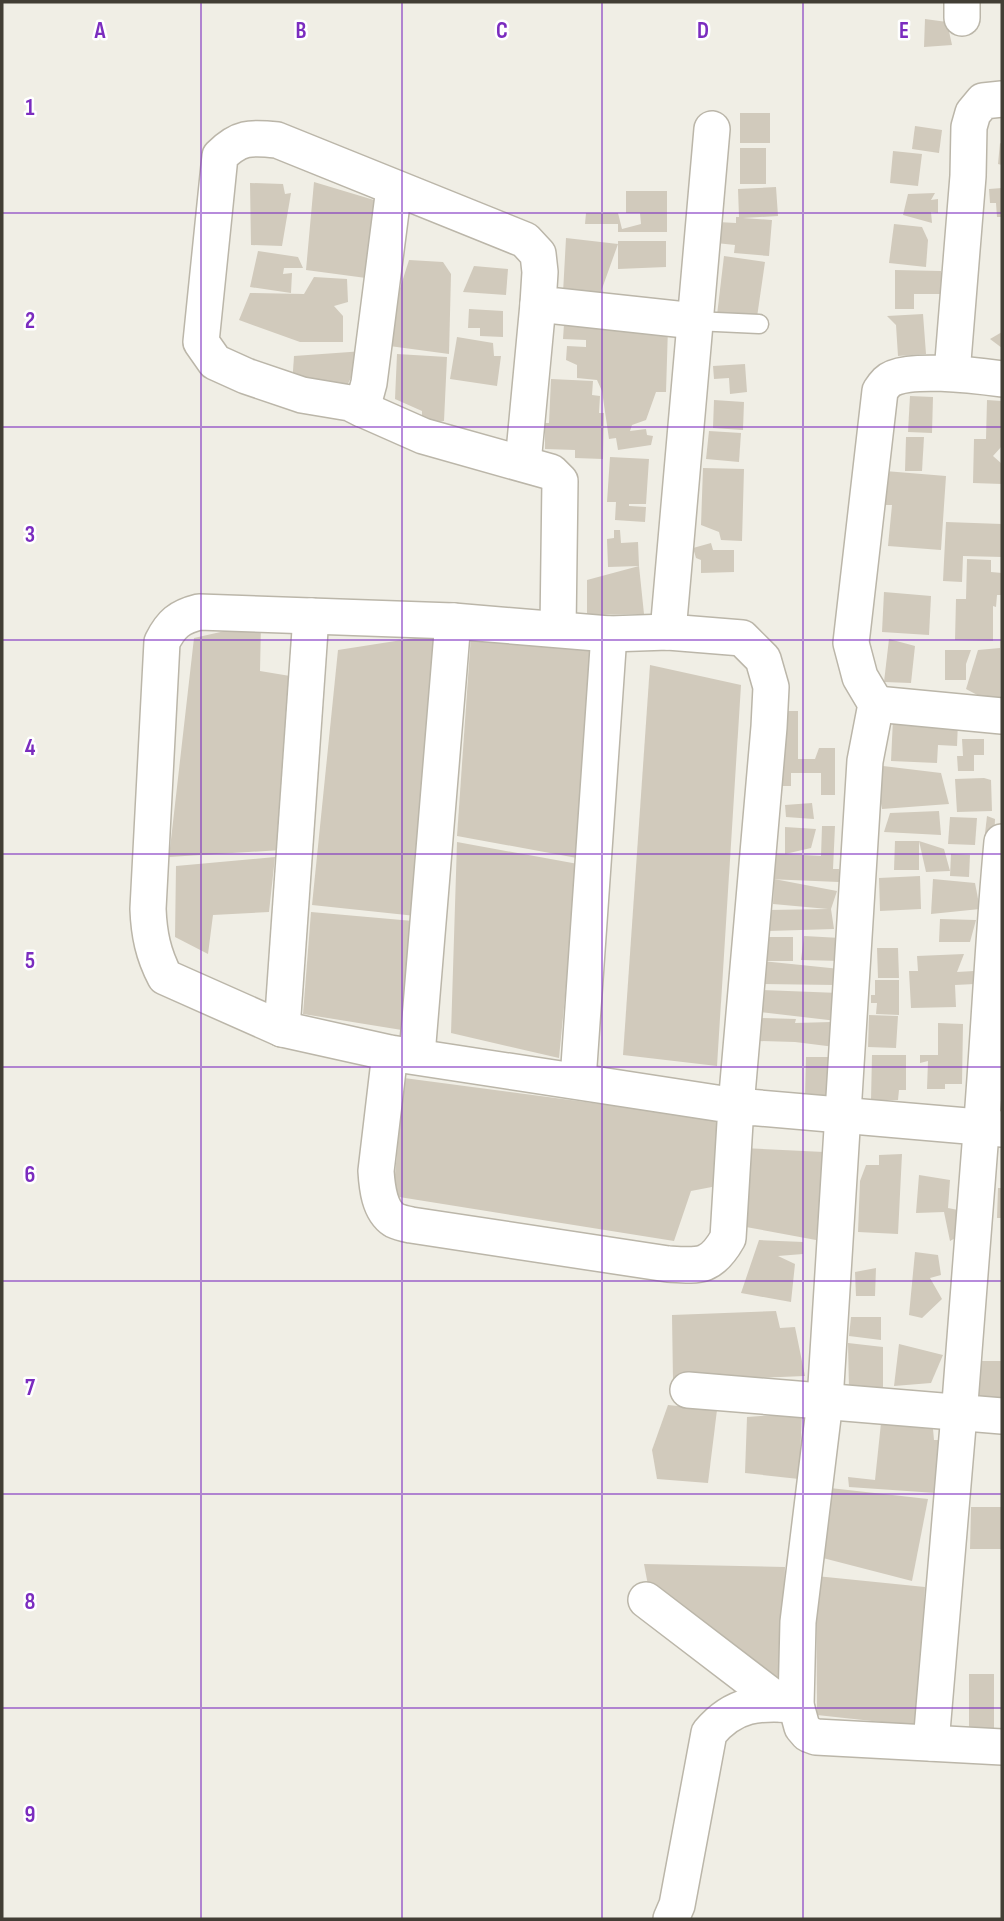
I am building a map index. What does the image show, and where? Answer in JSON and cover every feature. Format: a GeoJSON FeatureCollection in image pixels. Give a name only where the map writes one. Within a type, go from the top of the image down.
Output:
{"type":"FeatureCollection","features":[{"type":"Feature","properties":{"kind":"street"},"geometry":{"type":"LineString","coordinates":[[952,373],[970,127],[973,113],[983,101],[1002,99]]}},
{"type":"Feature","properties":{"kind":"street"},"geometry":{"type":"LineString","coordinates":[[667,632],[712,129]]}},
{"type":"Feature","properties":{"kind":"street"},"geometry":{"type":"LineString","coordinates":[[523,463],[538,304],[538,254],[525,240],[277,140],[256,138],[234,142],[220,156],[201,342],[215,362],[246,376],[302,395],[350,403],[423,436],[551,471],[559,481],[558,629]]}},
{"type":"Feature","properties":{"kind":"street"},"geometry":{"type":"LineString","coordinates":[[362,409],[369,383],[394,188]]}},
{"type":"Feature","properties":{"kind":"street"},"geometry":{"type":"LineString","coordinates":[[538,304],[695,321]]}},
{"type":"Feature","properties":{"kind":"street"},"geometry":{"type":"LineString","coordinates":[[789,1704],[825,1401],[865,761],[876,704],[860,677],[851,643],[880,391],[888,381],[901,376],[952,373],[1002,379]]}},
{"type":"Feature","properties":{"kind":"street"},"geometry":{"type":"LineString","coordinates":[[453,621],[404,1054],[376,1171],[382,1205],[394,1220],[411,1225],[668,1264],[700,1266],[718,1257],[729,1238],[736,1106],[771,687],[763,660],[742,638],[667,632],[609,634],[453,621],[199,612],[183,616],[170,627],[162,642],[148,909],[149,937],[156,961],[165,977],[282,1029],[404,1054],[736,1106],[992,1128]]}},
{"type":"Feature","properties":{"kind":"street"},"geometry":{"type":"LineString","coordinates":[[282,1029],[311,616]]}},
{"type":"Feature","properties":{"kind":"street"},"geometry":{"type":"LineString","coordinates":[[578,1080],[609,634]]}},
{"type":"Feature","properties":{"kind":"street"},"geometry":{"type":"LineString","coordinates":[[876,704],[1002,716]]}},
{"type":"Feature","properties":{"kind":"street"},"geometry":{"type":"LineString","coordinates":[[931,1743],[959,1414],[992,1128],[995,917],[1002,842]]}},
{"type":"Feature","properties":{"kind":"street"},"geometry":{"type":"LineString","coordinates":[[688,1390],[1002,1416]]}},
{"type":"Feature","properties":{"kind":"street"},"geometry":{"type":"LineString","coordinates":[[646,1600],[789,1704],[807,1734],[1002,1747]]}},
{"type":"Feature","properties":{"kind":"street"},"geometry":{"type":"LineString","coordinates":[[671,1919],[677,1905],[709,1733],[721,1718],[750,1705],[789,1704]]}},
{"type":"Feature","properties":{"kind":"lane"},"geometry":{"type":"LineString","coordinates":[[695,321],[759,324]]}},
{"type":"Feature","properties":{"kind":"building"},"geometry":{"type":"Polygon","coordinates":[[[925,19],[947,22],[952,45],[924,47],[925,19]]]}},
{"type":"Feature","properties":{"kind":"building"},"geometry":{"type":"Polygon","coordinates":[[[740,113],[770,113],[770,143],[740,143],[740,113]]]}},
{"type":"Feature","properties":{"kind":"building"},"geometry":{"type":"Polygon","coordinates":[[[915,126],[942,130],[939,153],[912,149],[915,126]]]}},
{"type":"Feature","properties":{"kind":"building"},"geometry":{"type":"Polygon","coordinates":[[[1000,143],[1002,144],[1002,165],[998,164],[1000,143]]]}},
{"type":"Feature","properties":{"kind":"building"},"geometry":{"type":"Polygon","coordinates":[[[740,148],[766,148],[766,184],[740,184],[740,148]]]}},
{"type":"Feature","properties":{"kind":"building"},"geometry":{"type":"Polygon","coordinates":[[[893,151],[922,154],[918,186],[890,183],[893,151]]]}},
{"type":"Feature","properties":{"kind":"building"},"geometry":{"type":"Polygon","coordinates":[[[314,182],[374,200],[366,278],[306,270],[314,182]]]}},
{"type":"Feature","properties":{"kind":"building"},"geometry":{"type":"Polygon","coordinates":[[[250,183],[283,184],[285,194],[291,193],[282,246],[251,245],[250,183]]]}},
{"type":"Feature","properties":{"kind":"building"},"geometry":{"type":"Polygon","coordinates":[[[776,187],[778,216],[743,218],[772,220],[769,256],[734,253],[735,245],[716,243],[718,222],[736,223],[736,217],[739,217],[738,189],[776,187]]]}},
{"type":"Feature","properties":{"kind":"building"},"geometry":{"type":"Polygon","coordinates":[[[1002,188],[1002,217],[997,217],[996,203],[990,203],[989,189],[1002,188]]]}},
{"type":"Feature","properties":{"kind":"building"},"geometry":{"type":"Polygon","coordinates":[[[626,191],[667,191],[667,232],[618,232],[618,224],[585,224],[586,213],[618,213],[622,229],[641,224],[640,213],[626,213],[626,191]]]}},
{"type":"Feature","properties":{"kind":"building"},"geometry":{"type":"Polygon","coordinates":[[[935,193],[931,200],[938,199],[938,213],[931,212],[932,223],[903,215],[908,194],[935,193]]]}},
{"type":"Feature","properties":{"kind":"building"},"geometry":{"type":"Polygon","coordinates":[[[894,224],[922,227],[928,240],[926,267],[889,263],[894,224]]]}},
{"type":"Feature","properties":{"kind":"building"},"geometry":{"type":"Polygon","coordinates":[[[566,238],[618,244],[598,300],[563,293],[566,238]]]}},
{"type":"Feature","properties":{"kind":"building"},"geometry":{"type":"Polygon","coordinates":[[[618,241],[666,241],[666,267],[618,269],[618,241]]]}},
{"type":"Feature","properties":{"kind":"building"},"geometry":{"type":"Polygon","coordinates":[[[258,251],[298,257],[303,268],[284,268],[283,274],[292,273],[291,293],[250,287],[258,251]]]}},
{"type":"Feature","properties":{"kind":"building"},"geometry":{"type":"Polygon","coordinates":[[[724,256],[765,262],[757,317],[717,315],[724,256]]]}},
{"type":"Feature","properties":{"kind":"building"},"geometry":{"type":"Polygon","coordinates":[[[409,260],[443,262],[451,274],[449,354],[382,345],[409,260]]]}},
{"type":"Feature","properties":{"kind":"building"},"geometry":{"type":"Polygon","coordinates":[[[474,266],[508,269],[506,295],[463,292],[474,266]]]}},
{"type":"Feature","properties":{"kind":"building"},"geometry":{"type":"Polygon","coordinates":[[[895,270],[941,271],[941,294],[914,294],[914,309],[895,309],[895,270]]]}},
{"type":"Feature","properties":{"kind":"building"},"geometry":{"type":"Polygon","coordinates":[[[314,277],[347,279],[348,302],[334,306],[343,316],[343,342],[300,342],[239,320],[250,293],[304,294],[314,277]]]}},
{"type":"Feature","properties":{"kind":"building"},"geometry":{"type":"Polygon","coordinates":[[[469,309],[503,311],[503,337],[480,336],[480,328],[468,328],[469,309]]]}},
{"type":"Feature","properties":{"kind":"building"},"geometry":{"type":"Polygon","coordinates":[[[923,314],[926,354],[898,356],[896,325],[887,316],[923,314]]]}},
{"type":"Feature","properties":{"kind":"building"},"geometry":{"type":"Polygon","coordinates":[[[564,324],[668,327],[666,392],[656,392],[646,420],[632,425],[630,431],[646,429],[647,435],[653,436],[651,445],[618,450],[616,438],[609,439],[602,391],[597,380],[577,378],[577,365],[566,360],[567,346],[586,347],[586,340],[563,339],[564,324]]]}},
{"type":"Feature","properties":{"kind":"building"},"geometry":{"type":"Polygon","coordinates":[[[1002,332],[1002,348],[990,339],[1002,332]]]}},
{"type":"Feature","properties":{"kind":"building"},"geometry":{"type":"Polygon","coordinates":[[[457,337],[493,343],[494,356],[501,356],[497,386],[450,379],[457,337]]]}},
{"type":"Feature","properties":{"kind":"building"},"geometry":{"type":"Polygon","coordinates":[[[364,351],[344,392],[292,386],[294,356],[364,351]]]}},
{"type":"Feature","properties":{"kind":"building"},"geometry":{"type":"Polygon","coordinates":[[[397,354],[447,357],[444,421],[422,424],[422,411],[395,399],[397,354]]]}},
{"type":"Feature","properties":{"kind":"building"},"geometry":{"type":"Polygon","coordinates":[[[745,364],[747,392],[730,394],[729,378],[714,379],[713,366],[745,364]]]}},
{"type":"Feature","properties":{"kind":"building"},"geometry":{"type":"Polygon","coordinates":[[[551,379],[593,381],[592,395],[600,396],[599,413],[604,413],[603,459],[575,458],[575,450],[545,449],[545,423],[549,423],[551,379]]]}},
{"type":"Feature","properties":{"kind":"building"},"geometry":{"type":"Polygon","coordinates":[[[910,396],[933,397],[932,433],[908,432],[910,396]]]}},
{"type":"Feature","properties":{"kind":"building"},"geometry":{"type":"Polygon","coordinates":[[[714,400],[744,402],[743,430],[713,428],[714,400]]]}},
{"type":"Feature","properties":{"kind":"building"},"geometry":{"type":"Polygon","coordinates":[[[987,400],[1002,401],[1002,446],[993,456],[1002,464],[1002,484],[973,483],[974,439],[986,439],[987,400]]]}},
{"type":"Feature","properties":{"kind":"building"},"geometry":{"type":"Polygon","coordinates":[[[709,431],[741,433],[739,462],[706,459],[709,431]]]}},
{"type":"Feature","properties":{"kind":"building"},"geometry":{"type":"Polygon","coordinates":[[[906,437],[924,437],[922,471],[905,471],[906,437]]]}},
{"type":"Feature","properties":{"kind":"building"},"geometry":{"type":"Polygon","coordinates":[[[610,457],[649,459],[646,504],[629,504],[646,507],[645,522],[615,520],[616,502],[607,502],[610,457]]]}},
{"type":"Feature","properties":{"kind":"building"},"geometry":{"type":"Polygon","coordinates":[[[703,468],[744,469],[742,541],[721,540],[719,532],[701,525],[703,468]]]}},
{"type":"Feature","properties":{"kind":"building"},"geometry":{"type":"Polygon","coordinates":[[[885,471],[946,476],[941,550],[888,546],[892,505],[882,505],[885,471]]]}},
{"type":"Feature","properties":{"kind":"building"},"geometry":{"type":"Polygon","coordinates":[[[946,522],[1002,524],[1002,557],[963,556],[962,582],[943,581],[946,522]]]}},
{"type":"Feature","properties":{"kind":"building"},"geometry":{"type":"Polygon","coordinates":[[[614,530],[620,530],[621,543],[638,542],[639,566],[608,567],[607,539],[614,538],[614,530]]]}},
{"type":"Feature","properties":{"kind":"building"},"geometry":{"type":"Polygon","coordinates":[[[711,543],[713,550],[734,550],[734,572],[701,573],[701,560],[696,558],[693,548],[711,543]]]}},
{"type":"Feature","properties":{"kind":"building"},"geometry":{"type":"Polygon","coordinates":[[[967,559],[991,560],[991,572],[1002,573],[1002,595],[997,595],[996,607],[993,606],[993,641],[955,640],[956,599],[966,599],[967,559]]]}},
{"type":"Feature","properties":{"kind":"building"},"geometry":{"type":"Polygon","coordinates":[[[639,566],[644,614],[587,615],[587,580],[639,566]]]}},
{"type":"Feature","properties":{"kind":"building"},"geometry":{"type":"Polygon","coordinates":[[[884,592],[931,596],[929,635],[882,632],[884,592]]]}},
{"type":"Feature","properties":{"kind":"building"},"geometry":{"type":"Polygon","coordinates":[[[261,623],[260,671],[290,676],[282,850],[169,857],[194,638],[261,623]]]}},
{"type":"Feature","properties":{"kind":"building"},"geometry":{"type":"Polygon","coordinates":[[[434,635],[416,916],[312,905],[338,650],[434,635]]]}},
{"type":"Feature","properties":{"kind":"building"},"geometry":{"type":"Polygon","coordinates":[[[471,635],[592,644],[577,858],[457,836],[471,635]]]}},
{"type":"Feature","properties":{"kind":"building"},"geometry":{"type":"Polygon","coordinates":[[[889,639],[915,646],[911,683],[884,682],[889,639]]]}},
{"type":"Feature","properties":{"kind":"building"},"geometry":{"type":"Polygon","coordinates":[[[1000,648],[1000,707],[966,689],[978,650],[1000,648]]]}},
{"type":"Feature","properties":{"kind":"building"},"geometry":{"type":"Polygon","coordinates":[[[945,650],[971,650],[966,664],[966,680],[945,680],[945,650]]]}},
{"type":"Feature","properties":{"kind":"building"},"geometry":{"type":"Polygon","coordinates":[[[650,665],[741,685],[717,1066],[623,1055],[650,665]]]}},
{"type":"Feature","properties":{"kind":"building"},"geometry":{"type":"Polygon","coordinates":[[[779,711],[798,711],[798,759],[815,759],[819,748],[835,748],[835,795],[821,795],[821,773],[791,773],[791,786],[779,786],[779,711]]]}},
{"type":"Feature","properties":{"kind":"building"},"geometry":{"type":"Polygon","coordinates":[[[893,719],[958,722],[957,746],[938,745],[937,763],[891,761],[893,719]]]}},
{"type":"Feature","properties":{"kind":"building"},"geometry":{"type":"Polygon","coordinates":[[[962,739],[984,739],[984,755],[974,755],[974,771],[958,771],[957,756],[963,756],[962,739]]]}},
{"type":"Feature","properties":{"kind":"building"},"geometry":{"type":"Polygon","coordinates":[[[874,762],[883,766],[941,773],[949,804],[882,809],[874,762]]]}},
{"type":"Feature","properties":{"kind":"building"},"geometry":{"type":"Polygon","coordinates":[[[955,779],[991,780],[992,811],[957,812],[955,779]]]}},
{"type":"Feature","properties":{"kind":"building"},"geometry":{"type":"Polygon","coordinates":[[[812,803],[814,819],[786,817],[785,805],[812,803]]]}},
{"type":"Feature","properties":{"kind":"building"},"geometry":{"type":"Polygon","coordinates":[[[939,811],[941,835],[884,832],[890,813],[939,811]]]}},
{"type":"Feature","properties":{"kind":"building"},"geometry":{"type":"Polygon","coordinates":[[[987,816],[995,819],[994,842],[984,842],[987,816]]]}},
{"type":"Feature","properties":{"kind":"building"},"geometry":{"type":"Polygon","coordinates":[[[950,817],[977,818],[975,845],[948,844],[950,817]]]}},
{"type":"Feature","properties":{"kind":"building"},"geometry":{"type":"Polygon","coordinates":[[[822,826],[835,826],[833,869],[839,869],[839,882],[767,879],[768,853],[821,856],[822,826]]]}},
{"type":"Feature","properties":{"kind":"building"},"geometry":{"type":"Polygon","coordinates":[[[785,827],[816,829],[811,848],[785,854],[785,827]]]}},
{"type":"Feature","properties":{"kind":"building"},"geometry":{"type":"Polygon","coordinates":[[[895,841],[919,841],[919,870],[894,870],[895,841]]]}},
{"type":"Feature","properties":{"kind":"building"},"geometry":{"type":"Polygon","coordinates":[[[919,841],[944,849],[950,871],[926,872],[919,841]]]}},
{"type":"Feature","properties":{"kind":"building"},"geometry":{"type":"Polygon","coordinates":[[[457,842],[578,864],[559,1058],[451,1033],[457,842]]]}},
{"type":"Feature","properties":{"kind":"building"},"geometry":{"type":"Polygon","coordinates":[[[951,854],[970,855],[969,877],[950,876],[951,854]]]}},
{"type":"Feature","properties":{"kind":"building"},"geometry":{"type":"Polygon","coordinates":[[[275,857],[269,912],[213,915],[208,954],[175,937],[176,866],[275,857]]]}},
{"type":"Feature","properties":{"kind":"building"},"geometry":{"type":"Polygon","coordinates":[[[920,876],[921,909],[880,911],[879,878],[920,876]]]}},
{"type":"Feature","properties":{"kind":"building"},"geometry":{"type":"Polygon","coordinates":[[[774,879],[837,891],[831,909],[834,929],[768,931],[768,910],[828,909],[773,904],[774,879]]]}},
{"type":"Feature","properties":{"kind":"building"},"geometry":{"type":"Polygon","coordinates":[[[933,879],[975,883],[980,909],[931,914],[933,879]]]}},
{"type":"Feature","properties":{"kind":"building"},"geometry":{"type":"Polygon","coordinates":[[[311,912],[413,921],[408,1031],[303,1014],[311,912]]]}},
{"type":"Feature","properties":{"kind":"building"},"geometry":{"type":"Polygon","coordinates":[[[940,919],[976,920],[970,942],[939,942],[940,919]]]}},
{"type":"Feature","properties":{"kind":"building"},"geometry":{"type":"Polygon","coordinates":[[[804,936],[841,938],[841,961],[801,960],[804,936]]]}},
{"type":"Feature","properties":{"kind":"building"},"geometry":{"type":"Polygon","coordinates":[[[762,937],[793,937],[793,961],[762,961],[762,937]]]}},
{"type":"Feature","properties":{"kind":"building"},"geometry":{"type":"Polygon","coordinates":[[[877,948],[898,948],[899,978],[878,978],[877,948]]]}},
{"type":"Feature","properties":{"kind":"building"},"geometry":{"type":"Polygon","coordinates":[[[964,954],[957,972],[974,971],[975,984],[955,985],[956,1007],[911,1008],[909,971],[918,971],[917,956],[964,954]]]}},
{"type":"Feature","properties":{"kind":"building"},"geometry":{"type":"Polygon","coordinates":[[[762,961],[840,969],[835,985],[760,984],[762,961]]]}},
{"type":"Feature","properties":{"kind":"building"},"geometry":{"type":"Polygon","coordinates":[[[875,980],[899,980],[899,1015],[876,1014],[877,1003],[871,1003],[871,995],[875,995],[875,980]]]}},
{"type":"Feature","properties":{"kind":"building"},"geometry":{"type":"Polygon","coordinates":[[[762,990],[839,993],[837,1021],[760,1012],[762,990]]]}},
{"type":"Feature","properties":{"kind":"building"},"geometry":{"type":"Polygon","coordinates":[[[869,1015],[898,1016],[896,1048],[868,1047],[869,1015]]]}},
{"type":"Feature","properties":{"kind":"building"},"geometry":{"type":"Polygon","coordinates":[[[759,1018],[796,1019],[795,1023],[831,1022],[835,1047],[758,1041],[759,1018]]]}},
{"type":"Feature","properties":{"kind":"building"},"geometry":{"type":"Polygon","coordinates":[[[938,1023],[963,1024],[962,1084],[945,1084],[945,1089],[927,1089],[928,1061],[920,1063],[920,1055],[938,1055],[938,1023]]]}},
{"type":"Feature","properties":{"kind":"building"},"geometry":{"type":"Polygon","coordinates":[[[872,1055],[906,1055],[906,1090],[899,1090],[898,1100],[871,1100],[872,1055]]]}},
{"type":"Feature","properties":{"kind":"building"},"geometry":{"type":"Polygon","coordinates":[[[806,1057],[833,1057],[833,1097],[805,1098],[806,1057]]]}},
{"type":"Feature","properties":{"kind":"building"},"geometry":{"type":"Polygon","coordinates":[[[404,1078],[722,1120],[717,1186],[691,1191],[674,1241],[393,1196],[404,1078]]]}},
{"type":"Feature","properties":{"kind":"building"},"geometry":{"type":"Polygon","coordinates":[[[743,1148],[824,1152],[816,1240],[746,1227],[743,1148]]]}},
{"type":"Feature","properties":{"kind":"building"},"geometry":{"type":"Polygon","coordinates":[[[902,1154],[898,1234],[858,1232],[860,1181],[866,1165],[879,1165],[879,1155],[902,1154]]]}},
{"type":"Feature","properties":{"kind":"building"},"geometry":{"type":"Polygon","coordinates":[[[919,1175],[950,1180],[948,1208],[958,1210],[959,1236],[950,1241],[944,1212],[916,1213],[919,1175]]]}},
{"type":"Feature","properties":{"kind":"building"},"geometry":{"type":"Polygon","coordinates":[[[998,1188],[1002,1188],[1002,1218],[997,1218],[998,1188]]]}},
{"type":"Feature","properties":{"kind":"building"},"geometry":{"type":"Polygon","coordinates":[[[759,1240],[803,1242],[803,1254],[778,1256],[795,1264],[791,1302],[741,1293],[759,1240]]]}},
{"type":"Feature","properties":{"kind":"building"},"geometry":{"type":"Polygon","coordinates":[[[915,1252],[938,1255],[941,1275],[930,1278],[942,1299],[922,1318],[909,1315],[915,1252]]]}},
{"type":"Feature","properties":{"kind":"building"},"geometry":{"type":"Polygon","coordinates":[[[876,1268],[875,1296],[856,1296],[855,1272],[876,1268]]]}},
{"type":"Feature","properties":{"kind":"building"},"geometry":{"type":"Polygon","coordinates":[[[776,1311],[780,1328],[795,1327],[805,1376],[673,1381],[672,1315],[776,1311]]]}},
{"type":"Feature","properties":{"kind":"building"},"geometry":{"type":"Polygon","coordinates":[[[851,1317],[881,1317],[881,1340],[849,1336],[851,1317]]]}},
{"type":"Feature","properties":{"kind":"building"},"geometry":{"type":"Polygon","coordinates":[[[848,1343],[883,1347],[883,1396],[849,1389],[848,1343]]]}},
{"type":"Feature","properties":{"kind":"building"},"geometry":{"type":"Polygon","coordinates":[[[899,1344],[943,1355],[931,1383],[894,1386],[899,1344]]]}},
{"type":"Feature","properties":{"kind":"building"},"geometry":{"type":"Polygon","coordinates":[[[977,1361],[1002,1361],[1002,1403],[978,1404],[977,1361]]]}},
{"type":"Feature","properties":{"kind":"building"},"geometry":{"type":"Polygon","coordinates":[[[668,1405],[717,1410],[708,1483],[657,1479],[652,1450],[668,1405]]]}},
{"type":"Feature","properties":{"kind":"building"},"geometry":{"type":"Polygon","coordinates":[[[802,1413],[799,1479],[745,1473],[747,1417],[802,1413]]]}},
{"type":"Feature","properties":{"kind":"building"},"geometry":{"type":"Polygon","coordinates":[[[881,1423],[933,1429],[934,1440],[939,1440],[936,1493],[849,1487],[848,1477],[875,1480],[881,1423]]]}},
{"type":"Feature","properties":{"kind":"building"},"geometry":{"type":"Polygon","coordinates":[[[830,1488],[928,1499],[912,1581],[819,1557],[830,1488]]]}},
{"type":"Feature","properties":{"kind":"building"},"geometry":{"type":"Polygon","coordinates":[[[971,1507],[1002,1507],[1002,1549],[970,1549],[971,1507]]]}},
{"type":"Feature","properties":{"kind":"building"},"geometry":{"type":"Polygon","coordinates":[[[644,1564],[785,1567],[782,1687],[650,1596],[644,1564]]]}},
{"type":"Feature","properties":{"kind":"building"},"geometry":{"type":"Polygon","coordinates":[[[816,1576],[925,1587],[918,1726],[817,1715],[816,1576]]]}},
{"type":"Feature","properties":{"kind":"building"},"geometry":{"type":"Polygon","coordinates":[[[969,1674],[994,1674],[994,1731],[969,1731],[969,1674]]]}}]}
